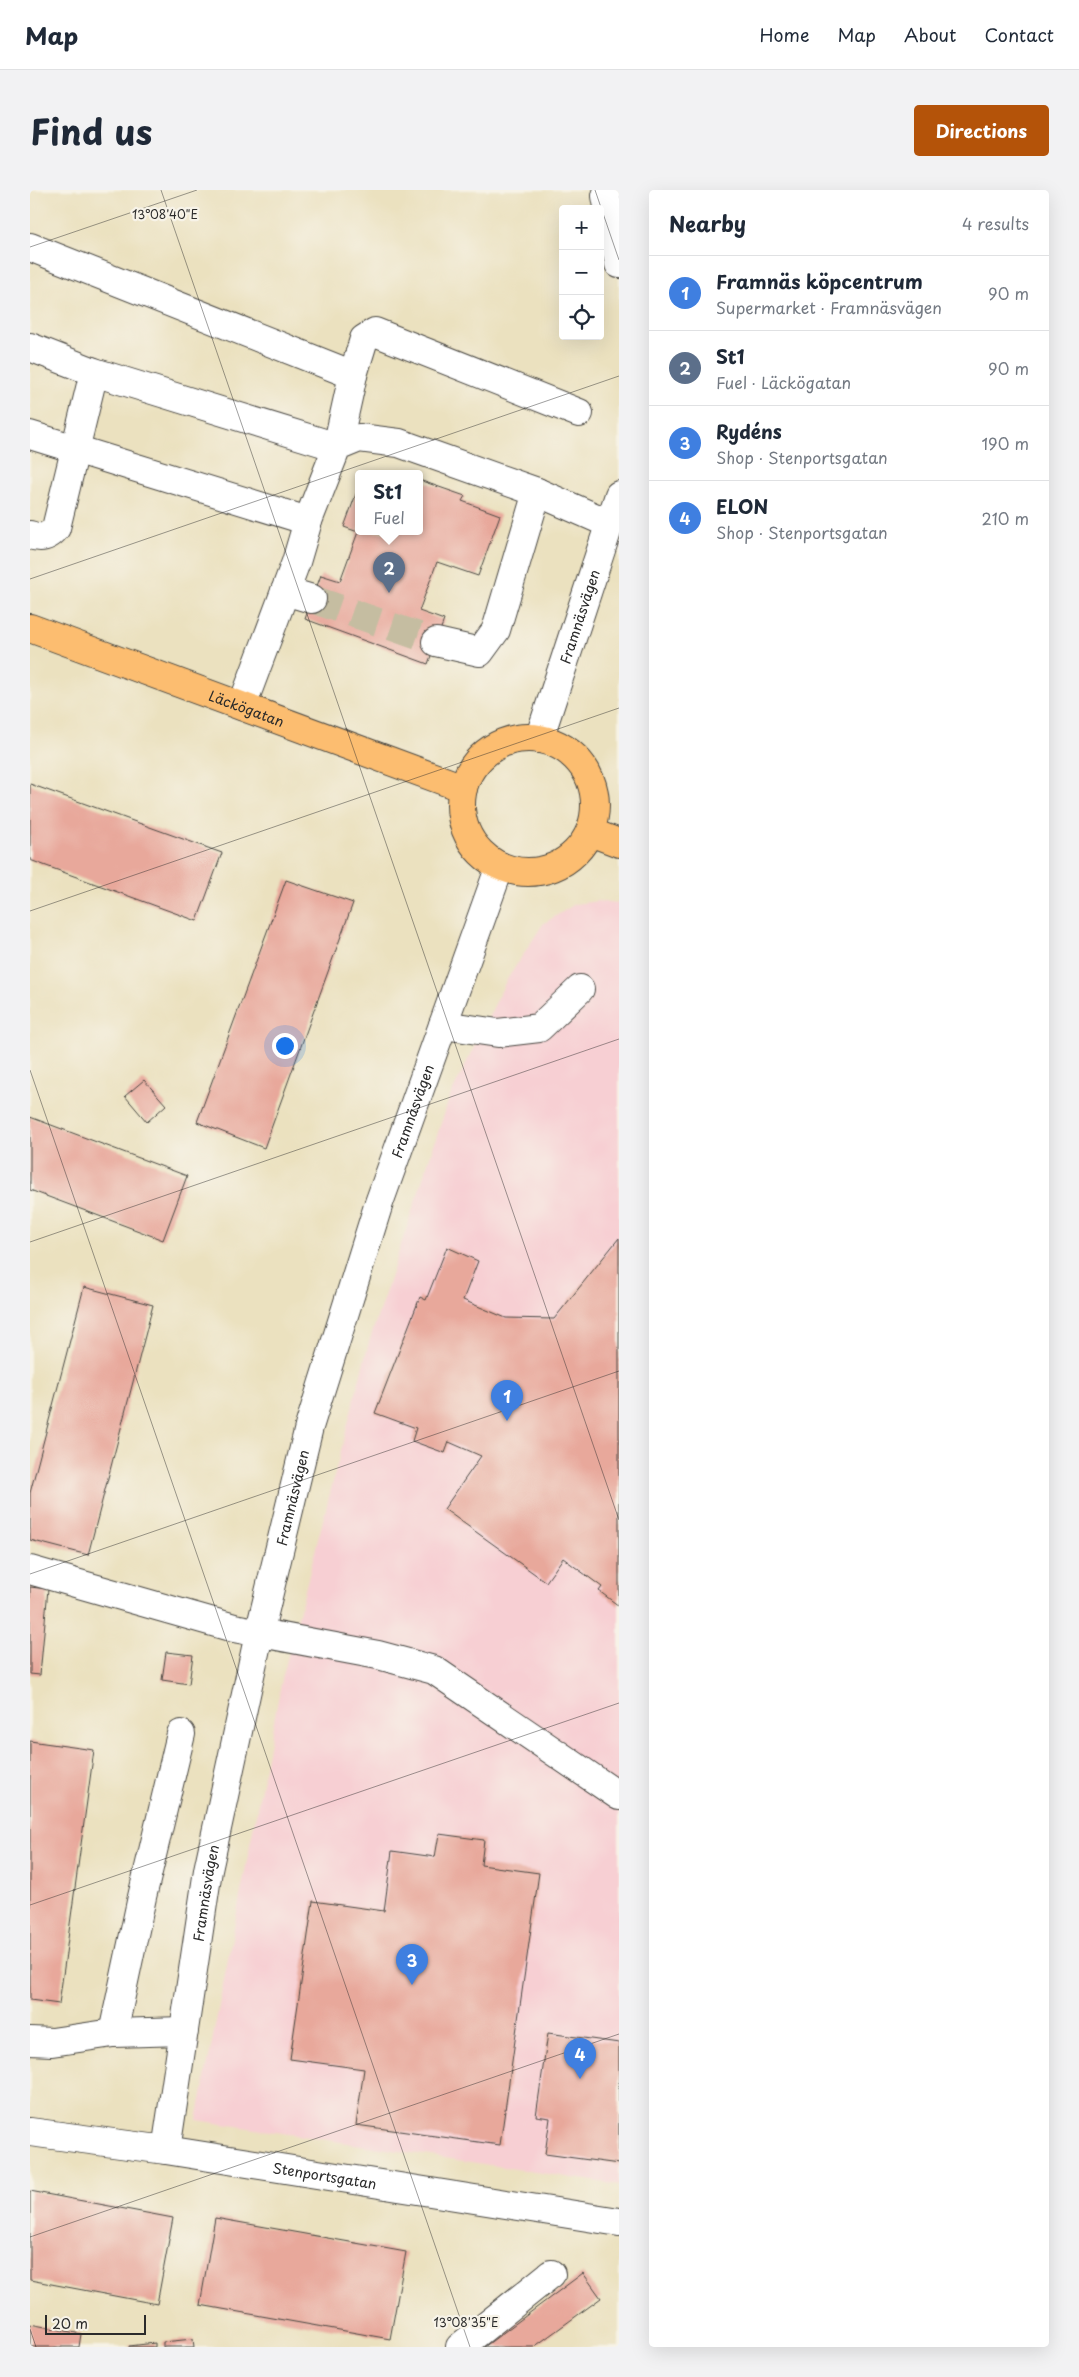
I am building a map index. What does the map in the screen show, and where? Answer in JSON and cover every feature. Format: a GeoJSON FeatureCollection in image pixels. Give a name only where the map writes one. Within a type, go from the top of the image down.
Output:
{"type":"FeatureCollection","features":[{"type":"Feature","properties":{"kind":"main road","name":"Läckögatan"},"geometry":{"type":"LineString","coordinates":[[30,628],[463,788]]}},
{"type":"Feature","properties":{"kind":"main road"},"geometry":{"type":"LineString","coordinates":[[522,738],[539,739],[556,744],[571,753],[583,766],[591,781],[596,798],[595,816],[590,832],[581,848],[568,860],[552,868],[534,872],[517,871],[500,866],[487,858],[468,834],[461,803],[463,788],[469,773],[479,760],[492,749],[506,742],[522,738]]}},
{"type":"Feature","properties":{"kind":"main road"},"geometry":{"type":"LineString","coordinates":[[590,832],[619,843]]}},
{"type":"Feature","properties":{"kind":"street"},"geometry":{"type":"LineString","coordinates":[[608,190],[606,196],[619,264]]}},
{"type":"Feature","properties":{"kind":"street"},"geometry":{"type":"LineString","coordinates":[[30,247],[353,374]]}},
{"type":"Feature","properties":{"kind":"street"},"geometry":{"type":"LineString","coordinates":[[242,706],[296,562],[308,521],[337,448],[353,374],[364,339],[375,332],[578,412]]}},
{"type":"Feature","properties":{"kind":"street"},"geometry":{"type":"LineString","coordinates":[[30,347],[94,372],[337,448],[360,438],[399,443],[537,492],[610,524]]}},
{"type":"Feature","properties":{"kind":"street"},"geometry":{"type":"LineString","coordinates":[[30,534],[39,538],[50,535],[56,528],[94,372]]}},
{"type":"Feature","properties":{"kind":"street"},"geometry":{"type":"LineString","coordinates":[[30,435],[308,521]]}},
{"type":"Feature","properties":{"kind":"street"},"geometry":{"type":"LineString","coordinates":[[436,642],[480,652],[496,630],[537,492]]}},
{"type":"Feature","properties":{"kind":"street","name":"Framnäsvägen"},"geometry":{"type":"LineString","coordinates":[[539,739],[619,495]]}},
{"type":"Feature","properties":{"kind":"street"},"geometry":{"type":"LineString","coordinates":[[285,591],[312,599]]}},
{"type":"Feature","properties":{"kind":"street","name":"Framnäsvägen"},"geometry":{"type":"LineString","coordinates":[[166,2150],[208,1870],[259,1634],[309,1427],[380,1203],[500,866]]}},
{"type":"Feature","properties":{"kind":"street"},"geometry":{"type":"LineString","coordinates":[[443,1025],[498,1033],[539,1028],[580,989]]}},
{"type":"Feature","properties":{"kind":"street"},"geometry":{"type":"LineString","coordinates":[[30,1570],[259,1634],[378,1655],[434,1670],[619,1796]]}},
{"type":"Feature","properties":{"kind":"street"},"geometry":{"type":"LineString","coordinates":[[113,2033],[142,1898],[181,1734]]}},
{"type":"Feature","properties":{"kind":"street"},"geometry":{"type":"LineString","coordinates":[[30,2041],[52,2042],[113,2033],[184,2030]]}},
{"type":"Feature","properties":{"kind":"street","name":"Stenportsgatan"},"geometry":{"type":"LineString","coordinates":[[30,2132],[166,2150],[619,2222]]}},
{"type":"Feature","properties":{"kind":"street"},"geometry":{"type":"LineString","coordinates":[[460,2347],[551,2274]]}},
{"type":"Feature","properties":{"kind":"shaded area"},"geometry":{"type":"Polygon","coordinates":[[[598,901],[619,903],[619,2185],[197,2120],[282,1679],[369,1342],[449,1099],[506,981],[543,924],[575,904],[598,901]]]}},
{"type":"Feature","properties":{"kind":"building"},"geometry":{"type":"Polygon","coordinates":[[[423,481],[465,496],[462,501],[500,515],[478,576],[437,562],[419,611],[444,620],[428,664],[305,619],[321,575],[340,581],[357,535],[423,535],[423,481]]]}},
{"type":"Feature","properties":{"kind":"building"},"geometry":{"type":"Polygon","coordinates":[[[355,497],[355,531],[344,527],[355,497]]]}},
{"type":"Feature","properties":{"kind":"building"},"geometry":{"type":"Polygon","coordinates":[[[30,784],[222,853],[197,921],[30,860],[30,784]]]}},
{"type":"Feature","properties":{"kind":"building"},"geometry":{"type":"Polygon","coordinates":[[[286,880],[353,903],[264,1148],[197,1122],[286,880]]]}},
{"type":"Feature","properties":{"kind":"building"},"geometry":{"type":"Polygon","coordinates":[[[144,1080],[166,1105],[147,1122],[125,1096],[144,1080]]]}},
{"type":"Feature","properties":{"kind":"building"},"geometry":{"type":"Polygon","coordinates":[[[30,1117],[187,1176],[163,1240],[30,1190],[30,1117]]]}},
{"type":"Feature","properties":{"kind":"building"},"geometry":{"type":"Polygon","coordinates":[[[619,1238],[619,1606],[599,1591],[602,1587],[563,1558],[546,1582],[444,1509],[481,1456],[449,1442],[445,1453],[412,1441],[416,1428],[375,1413],[420,1297],[426,1300],[447,1247],[478,1261],[463,1300],[506,1318],[554,1319],[619,1238]]]}},
{"type":"Feature","properties":{"kind":"building"},"geometry":{"type":"Polygon","coordinates":[[[84,1287],[153,1305],[88,1555],[30,1540],[30,1493],[84,1287]]]}},
{"type":"Feature","properties":{"kind":"building"},"geometry":{"type":"Polygon","coordinates":[[[30,1587],[48,1589],[40,1675],[30,1674],[30,1587]]]}},
{"type":"Feature","properties":{"kind":"building"},"geometry":{"type":"Polygon","coordinates":[[[166,1652],[193,1655],[189,1684],[162,1680],[166,1652]]]}},
{"type":"Feature","properties":{"kind":"building"},"geometry":{"type":"Polygon","coordinates":[[[30,1741],[94,1750],[59,2004],[30,2000],[30,1741]]]}},
{"type":"Feature","properties":{"kind":"building"},"geometry":{"type":"Polygon","coordinates":[[[439,1834],[484,1840],[481,1865],[539,1873],[500,2145],[356,2125],[364,2069],[290,2059],[313,1901],[384,1911],[392,1851],[435,1857],[439,1834]]]}},
{"type":"Feature","properties":{"kind":"building"},"geometry":{"type":"Polygon","coordinates":[[[548,2033],[619,2043],[619,2164],[545,2154],[550,2118],[536,2116],[548,2033]]]}},
{"type":"Feature","properties":{"kind":"building"},"geometry":{"type":"Polygon","coordinates":[[[30,2191],[173,2218],[157,2304],[30,2280],[30,2191]]]}},
{"type":"Feature","properties":{"kind":"building"},"geometry":{"type":"Polygon","coordinates":[[[215,2218],[406,2252],[390,2339],[200,2305],[215,2218]]]}},
{"type":"Feature","properties":{"kind":"building"},"geometry":{"type":"Polygon","coordinates":[[[583,2273],[601,2298],[534,2347],[484,2347],[583,2273]]]}},
{"type":"Feature","properties":{"kind":"building"},"geometry":{"type":"Polygon","coordinates":[[[30,2324],[81,2334],[79,2347],[30,2347],[30,2324]]]}},
{"type":"Feature","properties":{"kind":"building"},"geometry":{"type":"Polygon","coordinates":[[[193,2339],[194,2347],[163,2347],[163,2342],[193,2339]]]}},
{"type":"Feature","properties":{"kind":"building"},"geometry":{"type":"Polygon","coordinates":[[[155,2343],[155,2347],[129,2347],[129,2346],[155,2343]]]}},
{"type":"Feature","properties":{"kind":"tunnel"},"geometry":{"type":"LineString","coordinates":[[312,599],[436,642]]}},
{"type":"Feature","properties":{"kind":"place","name":"St1"},"geometry":{"type":"Point","coordinates":[389,593]}},
{"type":"Feature","properties":{"kind":"place","name":"Framnäs köpcentrum"},"geometry":{"type":"Point","coordinates":[507,1421]}},
{"type":"Feature","properties":{"kind":"place","name":"Rydéns"},"geometry":{"type":"Point","coordinates":[412,1985]}},
{"type":"Feature","properties":{"kind":"place","name":"ELON"},"geometry":{"type":"Point","coordinates":[580,2079]}}]}
